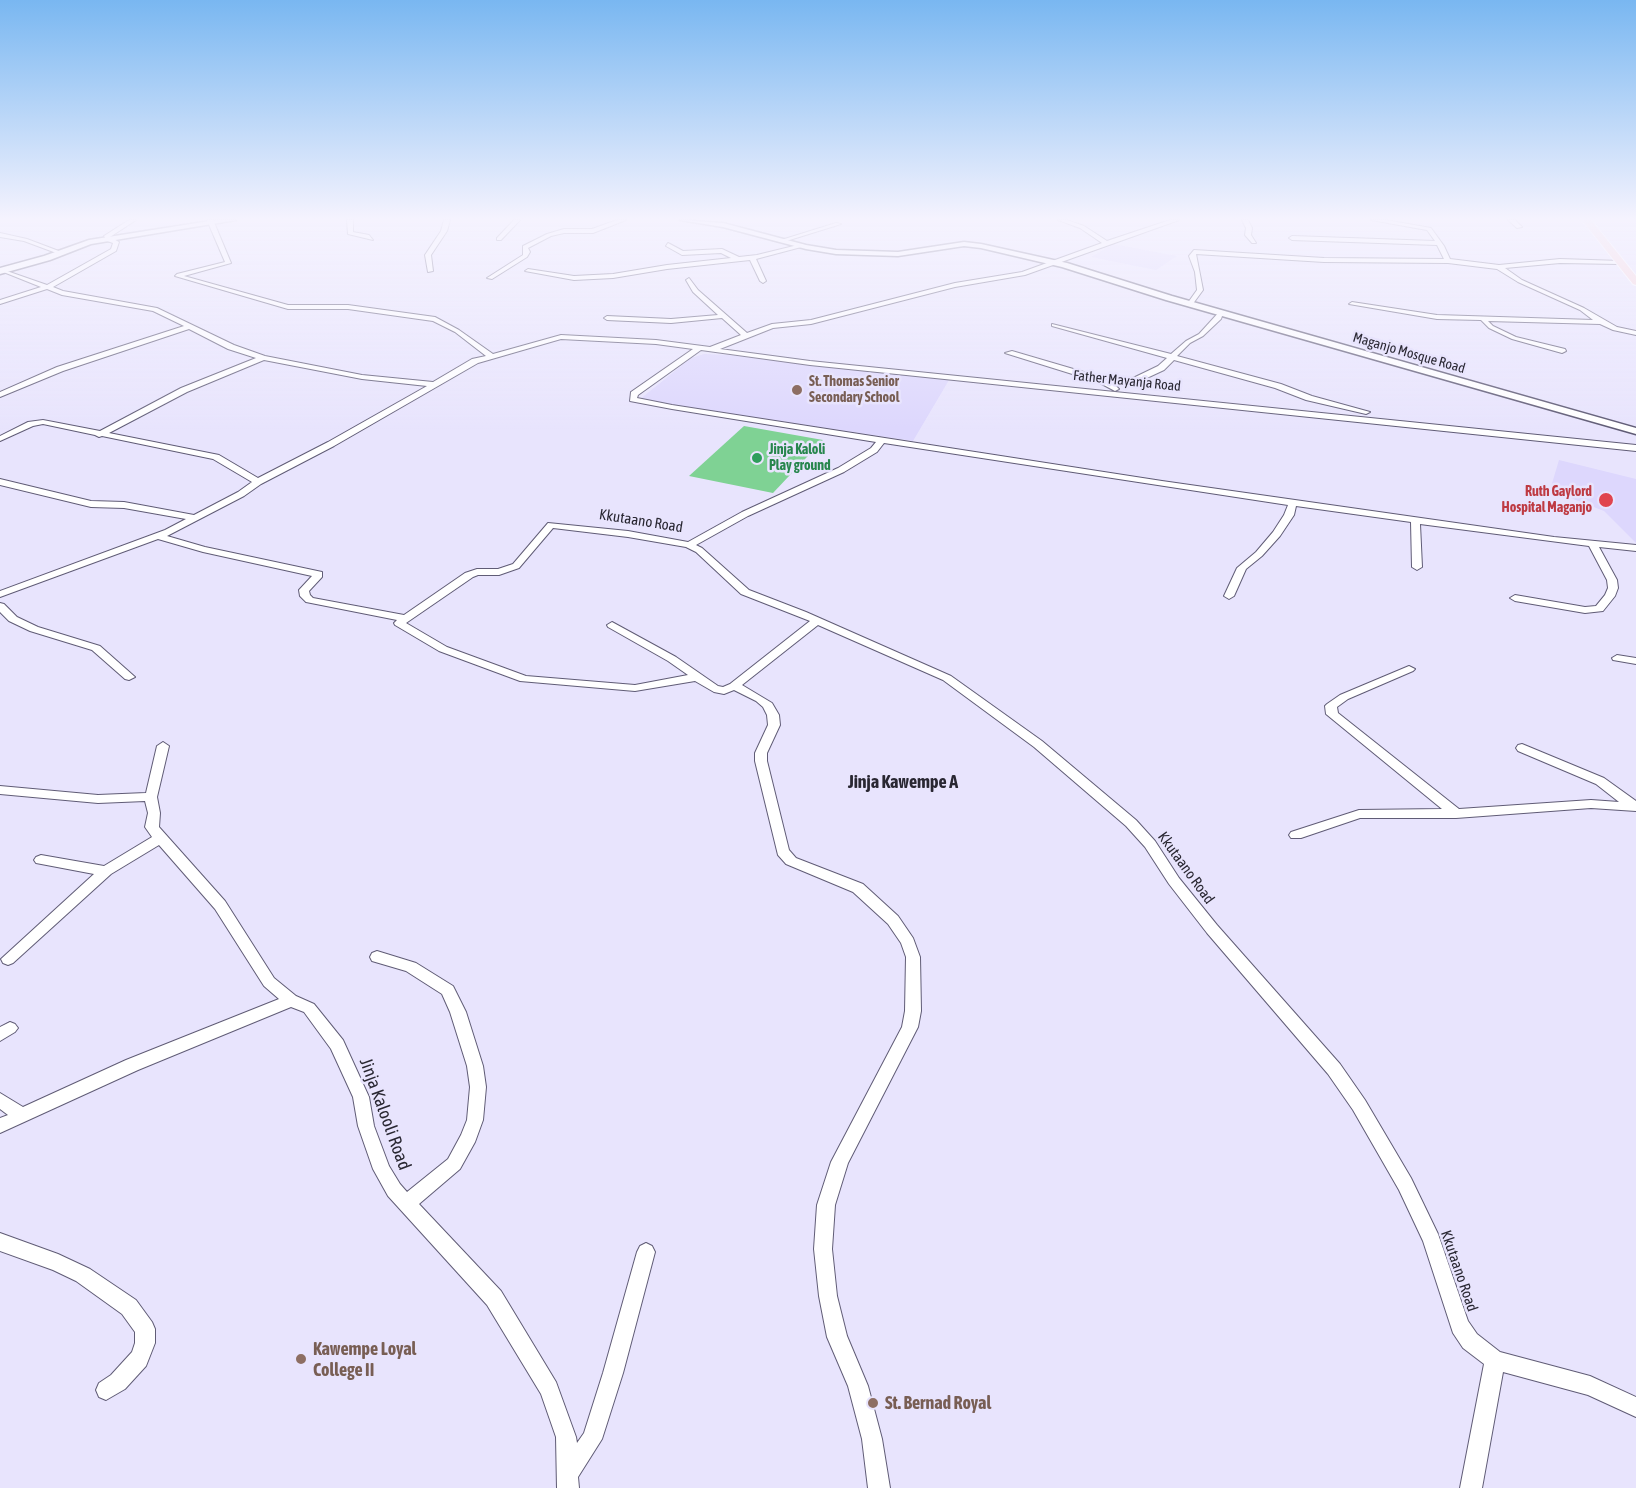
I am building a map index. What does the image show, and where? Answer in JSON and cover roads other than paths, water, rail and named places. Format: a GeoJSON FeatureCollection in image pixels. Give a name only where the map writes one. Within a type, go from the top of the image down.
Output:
{"type":"FeatureCollection","features":[{"type":"Feature","properties":{"kind":"street"},"geometry":{"type":"LineString","coordinates":[[0,302],[40,289]]}},
{"type":"Feature","properties":{"kind":"street"},"geometry":{"type":"LineString","coordinates":[[55,289],[155,309],[231,347],[263,358],[362,377],[434,384]]}},
{"type":"Feature","properties":{"kind":"street"},"geometry":{"type":"LineString","coordinates":[[224,289],[288,307],[348,308],[435,319],[457,331],[490,355]]}},
{"type":"Feature","properties":{"kind":"street"},"geometry":{"type":"LineString","coordinates":[[695,289],[745,335]]}},
{"type":"Feature","properties":{"kind":"street"},"geometry":{"type":"LineString","coordinates":[[938,289],[821,319],[772,326],[703,349],[658,376],[632,398],[672,407],[1293,502],[1593,545],[1636,548]]}},
{"type":"Feature","properties":{"kind":"street","name":"Maganjo Mosque Road"},"geometry":{"type":"LineString","coordinates":[[1142,289],[1636,431]]}},
{"type":"Feature","properties":{"kind":"street"},"geometry":{"type":"LineString","coordinates":[[1190,304],[1200,289]]}},
{"type":"Feature","properties":{"kind":"street"},"geometry":{"type":"LineString","coordinates":[[1539,289],[1582,309],[1615,329],[1636,333]]}},
{"type":"Feature","properties":{"kind":"street"},"geometry":{"type":"LineString","coordinates":[[1352,304],[1437,317],[1601,322]]}},
{"type":"Feature","properties":{"kind":"street"},"geometry":{"type":"LineString","coordinates":[[1110,385],[1147,376],[1161,368],[1188,342],[1202,335],[1219,318],[1220,313]]}},
{"type":"Feature","properties":{"kind":"street"},"geometry":{"type":"LineString","coordinates":[[608,318],[671,321],[724,316]]}},
{"type":"Feature","properties":{"kind":"street"},"geometry":{"type":"LineString","coordinates":[[1483,319],[1498,331],[1514,338],[1562,351]]}},
{"type":"Feature","properties":{"kind":"street"},"geometry":{"type":"LineString","coordinates":[[1054,325],[1278,386],[1309,398],[1367,413],[1387,421]]}},
{"type":"Feature","properties":{"kind":"street"},"geometry":{"type":"LineString","coordinates":[[0,395],[60,369],[191,326]]}},
{"type":"Feature","properties":{"kind":"street","name":"Father Mayanja Road"},"geometry":{"type":"LineString","coordinates":[[2,592],[158,537],[490,355],[570,336],[656,342],[703,349],[1636,448]]}},
{"type":"Feature","properties":{"kind":"street"},"geometry":{"type":"LineString","coordinates":[[1009,353],[1110,385],[1120,394]]}},
{"type":"Feature","properties":{"kind":"street"},"geometry":{"type":"LineString","coordinates":[[99,435],[184,390],[263,358]]}},
{"type":"Feature","properties":{"kind":"street"},"geometry":{"type":"LineString","coordinates":[[0,439],[40,422],[216,457],[258,482]]}},
{"type":"Feature","properties":{"kind":"street"},"geometry":{"type":"LineString","coordinates":[[689,545],[744,514],[841,470],[874,450],[882,440]]}},
{"type":"Feature","properties":{"kind":"street"},"geometry":{"type":"LineString","coordinates":[[0,482],[91,504],[124,505],[196,518]]}},
{"type":"Feature","properties":{"kind":"street"},"geometry":{"type":"LineString","coordinates":[[1229,596],[1242,568],[1259,554],[1277,534],[1293,502]]}},
{"type":"Feature","properties":{"kind":"street"},"geometry":{"type":"LineString","coordinates":[[1415,519],[1417,567]]}},
{"type":"Feature","properties":{"kind":"street","name":"Kkutaano Road"},"geometry":{"type":"LineString","coordinates":[[404,618],[469,575],[507,571],[516,566],[550,525],[628,534],[689,545],[699,550],[745,592],[947,678],[1030,738],[1131,823],[1149,844],[1192,905],[1334,1069],[1390,1156],[1432,1240],[1460,1326],[1470,1341],[1495,1360],[1512,1366],[1537,1369],[1590,1386],[1636,1407]]}},
{"type":"Feature","properties":{"kind":"street"},"geometry":{"type":"LineString","coordinates":[[158,537],[318,574],[318,577],[304,590],[305,596],[310,600],[404,618]]}},
{"type":"Feature","properties":{"kind":"street"},"geometry":{"type":"LineString","coordinates":[[1515,598],[1585,610],[1599,609],[1610,596],[1613,588],[1612,580],[1593,545]]}},
{"type":"Feature","properties":{"kind":"street"},"geometry":{"type":"LineString","coordinates":[[0,606],[13,619],[96,648],[129,677]]}},
{"type":"Feature","properties":{"kind":"street"},"geometry":{"type":"LineString","coordinates":[[404,618],[399,623],[402,626],[442,649],[524,679],[609,684],[635,688],[698,677]]}},
{"type":"Feature","properties":{"kind":"street"},"geometry":{"type":"LineString","coordinates":[[612,625],[672,659],[718,690],[724,691],[734,686],[817,621]]}},
{"type":"Feature","properties":{"kind":"street"},"geometry":{"type":"LineString","coordinates":[[1617,658],[1636,661]]}},
{"type":"Feature","properties":{"kind":"street"},"geometry":{"type":"LineString","coordinates":[[1409,669],[1344,697],[1331,706],[1332,714],[1456,814]]}},
{"type":"Feature","properties":{"kind":"street"},"geometry":{"type":"LineString","coordinates":[[734,686],[760,699],[768,705],[773,715],[774,725],[761,753],[761,761],[783,852],[791,861],[858,888],[893,920],[908,942],[913,957],[913,1011],[910,1028],[840,1162],[826,1205],[823,1249],[828,1296],[837,1337],[858,1386],[872,1439],[879,1488]]}},
{"type":"Feature","properties":{"kind":"street"},"geometry":{"type":"LineString","coordinates":[[8,959],[106,871],[160,838],[152,827],[154,813],[151,797],[163,746]]}},
{"type":"Feature","properties":{"kind":"street"},"geometry":{"type":"LineString","coordinates":[[1522,748],[1600,781],[1636,808]]}},
{"type":"Feature","properties":{"kind":"street"},"geometry":{"type":"LineString","coordinates":[[0,790],[98,799],[151,797]]}},
{"type":"Feature","properties":{"kind":"street"},"geometry":{"type":"LineString","coordinates":[[1296,835],[1359,814],[1456,814],[1591,804],[1636,808]]}},
{"type":"Feature","properties":{"kind":"street","name":"Jinja Kalooli Road"},"geometry":{"type":"LineString","coordinates":[[160,838],[220,905],[269,982],[291,1000],[309,1008],[337,1045],[361,1097],[366,1126],[382,1169],[406,1204],[455,1254],[494,1299],[549,1389],[566,1437],[568,1482]]}},
{"type":"Feature","properties":{"kind":"street"},"geometry":{"type":"LineString","coordinates":[[41,860],[106,871]]}},
{"type":"Feature","properties":{"kind":"street"},"geometry":{"type":"LineString","coordinates":[[377,957],[411,967],[448,990],[458,1012],[475,1066],[478,1087],[475,1120],[469,1137],[454,1164],[406,1204]]}},
{"type":"Feature","properties":{"kind":"street"},"geometry":{"type":"LineString","coordinates":[[0,1126],[132,1065],[291,1000]]}},
{"type":"Feature","properties":{"kind":"street"},"geometry":{"type":"LineString","coordinates":[[0,1100],[21,1115]]}},
{"type":"Feature","properties":{"kind":"street"},"geometry":{"type":"LineString","coordinates":[[0,1242],[58,1263],[83,1275],[129,1306],[145,1329],[139,1359],[129,1372],[106,1390]]}},
{"type":"Feature","properties":{"kind":"street"},"geometry":{"type":"LineString","coordinates":[[568,1482],[592,1439],[613,1373],[646,1252]]}},
{"type":"Feature","properties":{"kind":"street"},"geometry":{"type":"LineString","coordinates":[[1471,1488],[1495,1360]]}},
{"type":"Feature","properties":{"kind":"place","name":"St. Thomas Senior Secondary School"},"geometry":{"type":"Point","coordinates":[797,390]}},
{"type":"Feature","properties":{"kind":"place","name":"Jinja Kaloli Play ground"},"geometry":{"type":"Point","coordinates":[757,458]}},
{"type":"Feature","properties":{"kind":"place","name":"Ruth Gaylord Hospital Maganjo"},"geometry":{"type":"Point","coordinates":[1606,500]}},
{"type":"Feature","properties":{"kind":"place","name":"Kawempe Loyal College II"},"geometry":{"type":"Point","coordinates":[301,1359]}},
{"type":"Feature","properties":{"kind":"place","name":"St. Bernad Royal"},"geometry":{"type":"Point","coordinates":[873,1403]}},
{"type":"Feature","properties":{"kind":"district","name":"Jinja Kawempe A"},"geometry":{"type":"Point","coordinates":[903,782]}}]}
